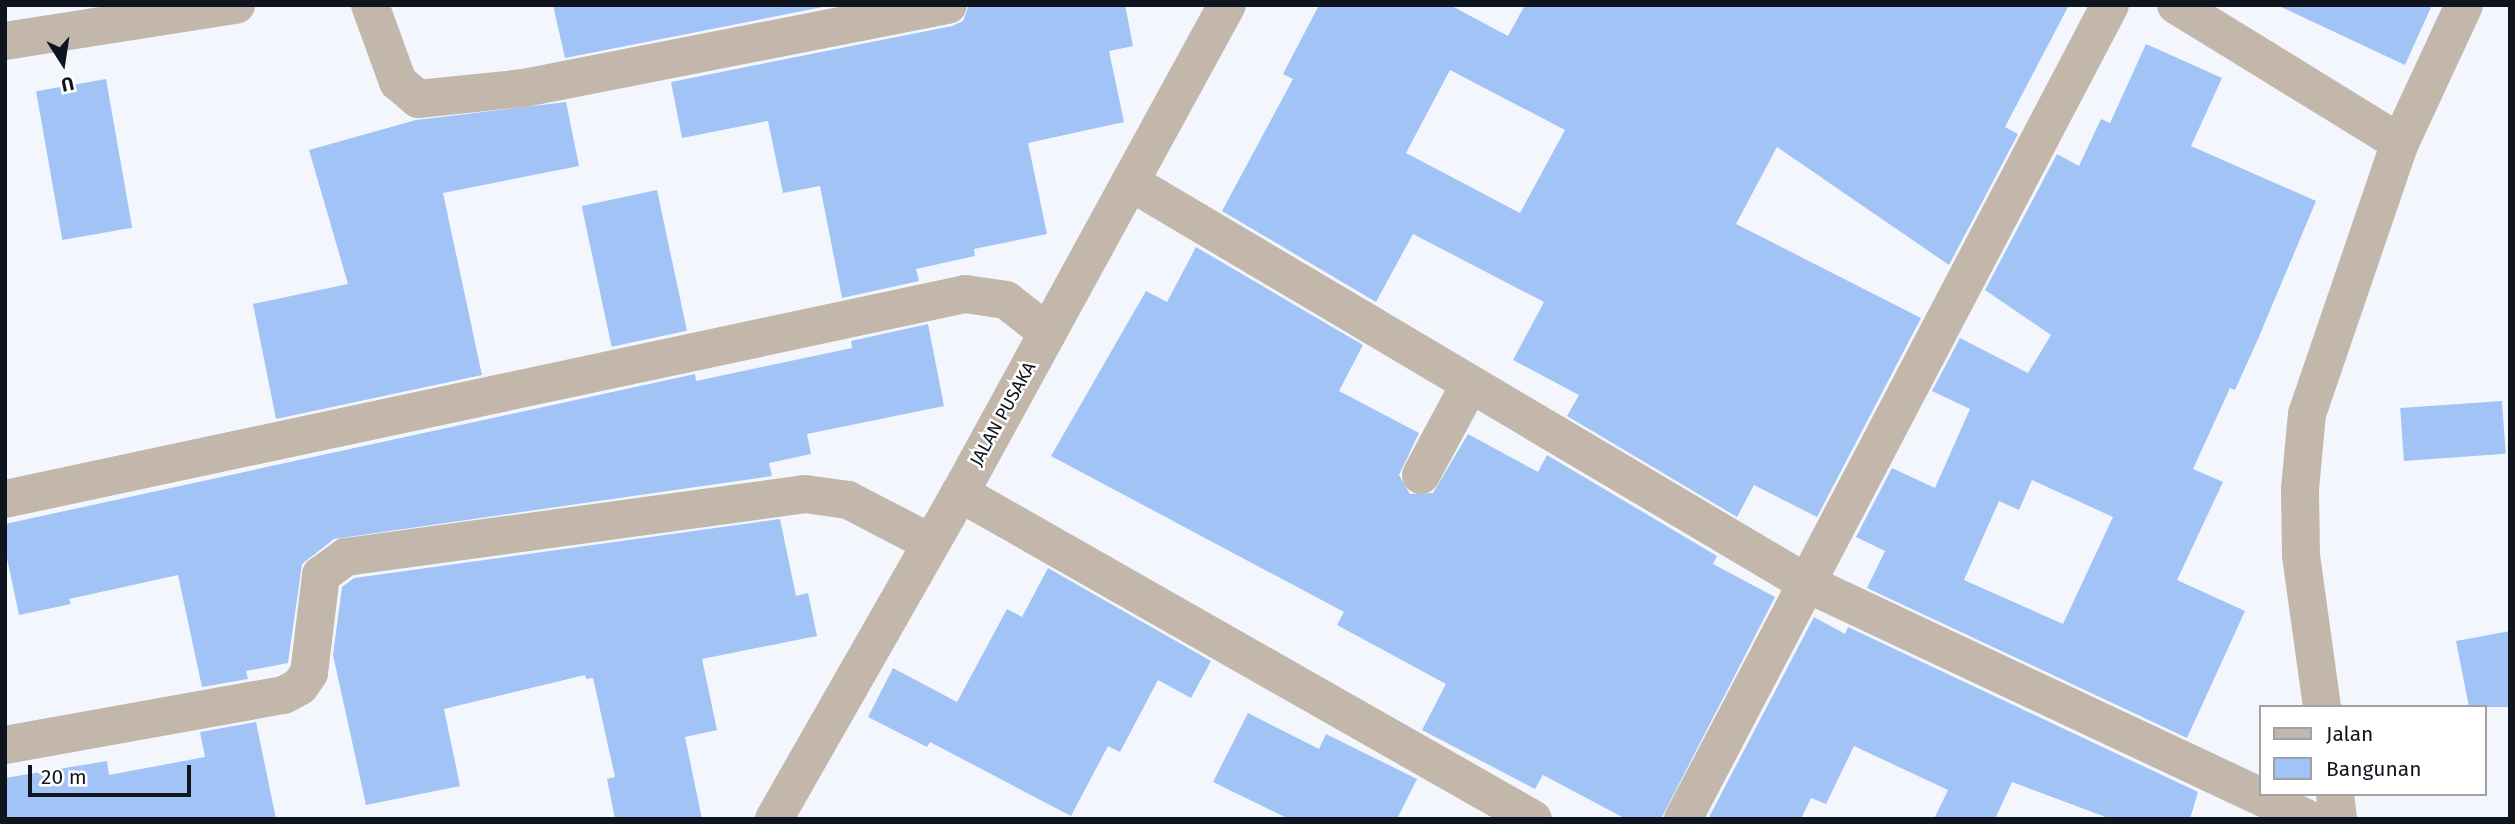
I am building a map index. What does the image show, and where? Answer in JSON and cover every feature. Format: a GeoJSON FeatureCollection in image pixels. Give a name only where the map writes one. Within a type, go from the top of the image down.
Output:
{"type":"FeatureCollection","features":[{"type":"Feature","properties":{"kind":"street"},"geometry":{"type":"LineString","coordinates":[[5,41],[44,20],[236,5]]}},
{"type":"Feature","properties":{"kind":"street"},"geometry":{"type":"LineString","coordinates":[[370,5],[398,82],[418,99],[524,88],[948,5]]}},
{"type":"Feature","properties":{"kind":"street","name":"JALAN PUSAKA"},"geometry":{"type":"LineString","coordinates":[[774,819],[960,493],[1227,5]]}},
{"type":"Feature","properties":{"kind":"street"},"geometry":{"type":"LineString","coordinates":[[1683,819],[2110,5]]}},
{"type":"Feature","properties":{"kind":"street"},"geometry":{"type":"LineString","coordinates":[[2176,5],[2400,143]]}},
{"type":"Feature","properties":{"kind":"street"},"geometry":{"type":"LineString","coordinates":[[2322,705],[2301,555],[2300,489],[2307,414],[2400,143],[2464,5]]}},
{"type":"Feature","properties":{"kind":"street"},"geometry":{"type":"LineString","coordinates":[[1130,182],[1808,584],[2308,819]]}},
{"type":"Feature","properties":{"kind":"street"},"geometry":{"type":"LineString","coordinates":[[5,499],[965,294],[1006,300],[1048,333]]}},
{"type":"Feature","properties":{"kind":"street"},"geometry":{"type":"LineString","coordinates":[[1420,475],[1470,384]]}},
{"type":"Feature","properties":{"kind":"street"},"geometry":{"type":"LineString","coordinates":[[960,493],[1533,819]]}},
{"type":"Feature","properties":{"kind":"street"},"geometry":{"type":"LineString","coordinates":[[5,745],[284,695],[299,686],[309,673],[321,575],[346,557],[805,494],[849,500],[931,543]]}},
{"type":"Feature","properties":{"kind":"street"},"geometry":{"type":"LineString","coordinates":[[2335,796],[2338,819]]}},
{"type":"Feature","properties":{"kind":"building"},"geometry":{"type":"Polygon","coordinates":[[[553,5],[833,5],[565,58],[553,5]]]}},
{"type":"Feature","properties":{"kind":"building"},"geometry":{"type":"Polygon","coordinates":[[[969,5],[1125,5],[1133,46],[1109,51],[1124,122],[1028,143],[1047,234],[974,249],[975,256],[916,269],[919,281],[842,298],[820,186],[783,193],[768,121],[682,138],[671,82],[952,26],[963,21],[969,5]]]}},
{"type":"Feature","properties":{"kind":"building"},"geometry":{"type":"Polygon","coordinates":[[[1319,5],[1450,5],[1508,36],[1525,5],[2069,5],[2005,127],[2018,134],[1949,265],[1777,147],[1736,224],[1921,318],[1817,517],[1754,485],[1737,517],[1567,416],[1579,395],[1513,360],[1544,302],[1413,234],[1376,302],[1222,211],[1293,79],[1283,74],[1319,5]],[[1450,70],[1406,153],[1520,213],[1565,130],[1450,70]]]}},
{"type":"Feature","properties":{"kind":"building"},"geometry":{"type":"Polygon","coordinates":[[[2277,5],[2432,5],[2405,65],[2277,5]]]}},
{"type":"Feature","properties":{"kind":"building"},"geometry":{"type":"Polygon","coordinates":[[[2146,44],[2222,78],[2191,146],[2316,201],[2235,390],[2230,388],[2193,469],[2223,482],[2177,580],[2245,611],[2187,738],[1867,588],[1885,551],[1856,537],[1892,468],[1935,488],[1970,409],[1932,391],[1960,338],[2028,373],[2051,335],[1985,290],[2057,154],[2079,166],[2101,119],[2110,123],[2146,44]],[[2032,480],[2019,510],[1999,501],[1964,580],[2063,624],[2113,517],[2032,480]]]}},
{"type":"Feature","properties":{"kind":"building"},"geometry":{"type":"Polygon","coordinates":[[[106,79],[132,228],[62,240],[36,91],[106,79]]]}},
{"type":"Feature","properties":{"kind":"building"},"geometry":{"type":"Polygon","coordinates":[[[566,102],[579,166],[443,193],[482,375],[276,419],[253,304],[348,284],[309,150],[416,120],[566,102]]]}},
{"type":"Feature","properties":{"kind":"building"},"geometry":{"type":"Polygon","coordinates":[[[657,190],[687,331],[612,347],[582,206],[657,190]]]}},
{"type":"Feature","properties":{"kind":"building"},"geometry":{"type":"Polygon","coordinates":[[[1196,247],[1363,345],[1339,391],[1419,433],[1399,475],[1410,494],[1433,493],[1468,434],[1538,472],[1547,455],[1717,556],[1713,564],[1775,597],[1661,819],[1626,819],[1543,775],[1535,789],[1422,730],[1446,684],[1337,625],[1344,612],[1051,456],[1146,291],[1167,302],[1196,247]]]}},
{"type":"Feature","properties":{"kind":"building"},"geometry":{"type":"Polygon","coordinates":[[[928,324],[944,406],[807,434],[811,454],[769,463],[772,476],[334,539],[302,564],[288,663],[246,671],[248,679],[202,687],[178,575],[69,599],[71,604],[19,615],[5,549],[5,524],[695,374],[696,381],[852,348],[851,341],[928,324]]]}},
{"type":"Feature","properties":{"kind":"building"},"geometry":{"type":"Polygon","coordinates":[[[2502,401],[2506,454],[2404,461],[2400,408],[2502,401]]]}},
{"type":"Feature","properties":{"kind":"building"},"geometry":{"type":"Polygon","coordinates":[[[780,519],[796,596],[808,593],[817,636],[702,659],[717,730],[685,737],[702,819],[615,819],[607,779],[615,777],[593,678],[586,679],[585,675],[444,709],[460,786],[366,805],[333,655],[342,587],[354,578],[780,519]]]}},
{"type":"Feature","properties":{"kind":"building"},"geometry":{"type":"Polygon","coordinates":[[[1048,568],[1211,661],[1191,698],[1158,680],[1120,752],[1108,746],[1071,816],[930,742],[927,747],[868,717],[893,668],[957,702],[1007,609],[1022,617],[1048,568]]]}},
{"type":"Feature","properties":{"kind":"building"},"geometry":{"type":"Polygon","coordinates":[[[1814,617],[1845,634],[1848,627],[2198,792],[2190,819],[2111,819],[2012,782],[1995,819],[1934,819],[1948,790],[1854,746],[1826,804],[1811,798],[1801,819],[1708,819],[1814,617]]]}},
{"type":"Feature","properties":{"kind":"building"},"geometry":{"type":"Polygon","coordinates":[[[2510,631],[2510,707],[2469,705],[2456,641],[2510,631]]]}},
{"type":"Feature","properties":{"kind":"building"},"geometry":{"type":"Polygon","coordinates":[[[1248,713],[1319,749],[1326,734],[1417,779],[1397,819],[1289,819],[1213,782],[1248,713]]]}},
{"type":"Feature","properties":{"kind":"building"},"geometry":{"type":"Polygon","coordinates":[[[256,722],[276,819],[5,819],[5,778],[107,761],[109,775],[205,757],[200,732],[256,722]]]}}]}
